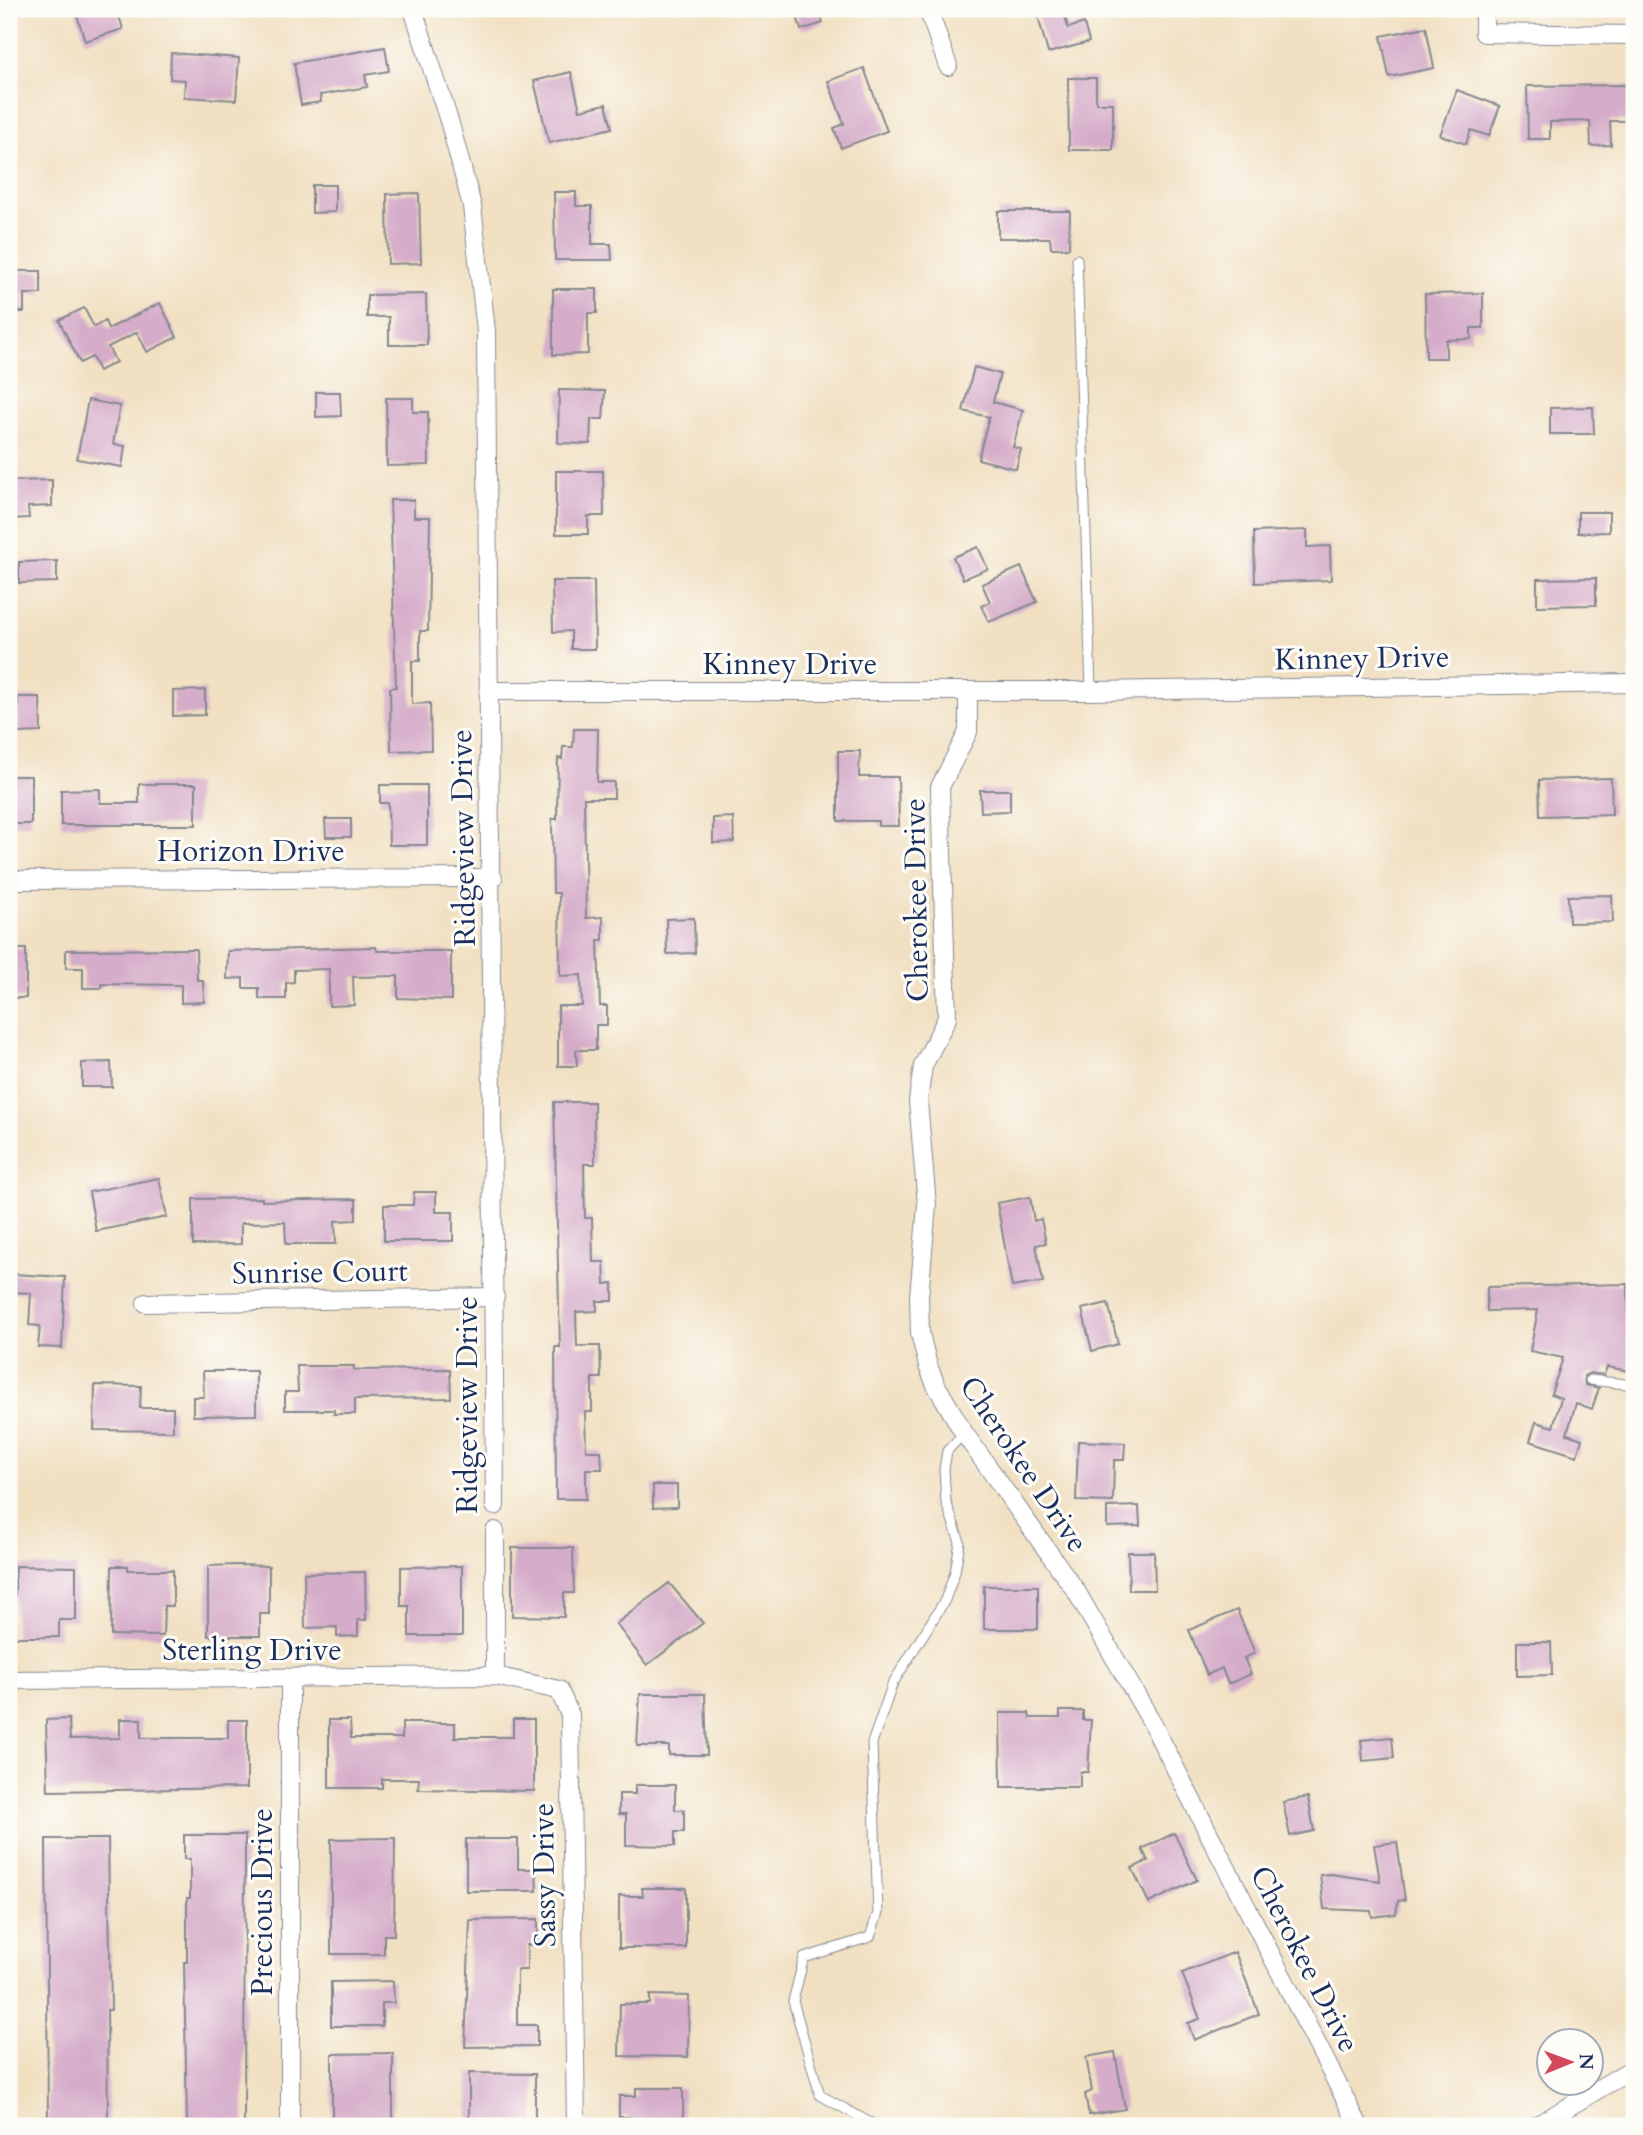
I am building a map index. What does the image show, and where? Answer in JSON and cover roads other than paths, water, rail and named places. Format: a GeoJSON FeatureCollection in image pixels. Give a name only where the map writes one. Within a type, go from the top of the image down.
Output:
{"type":"FeatureCollection","features":[{"type":"Feature","properties":{"kind":"street","name":"Ridgeview Drive"},"geometry":{"type":"LineString","coordinates":[[413,9],[450,124],[472,206],[486,331],[495,1506]]}},
{"type":"Feature","properties":{"kind":"street"},"geometry":{"type":"LineString","coordinates":[[928,9],[948,66]]}},
{"type":"Feature","properties":{"kind":"street"},"geometry":{"type":"LineString","coordinates":[[1484,9],[1484,33],[1634,35]]}},
{"type":"Feature","properties":{"kind":"street","name":"Kinney Drive"},"geometry":{"type":"LineString","coordinates":[[489,691],[1091,691],[1634,682]]}},
{"type":"Feature","properties":{"kind":"street","name":"Cherokee Drive"},"geometry":{"type":"LineString","coordinates":[[968,691],[968,732],[940,787],[947,1018],[923,1066],[918,1101],[927,1205],[919,1297],[920,1333],[936,1385],[964,1433],[1076,1591],[1150,1718],[1359,2126]]}},
{"type":"Feature","properties":{"kind":"street","name":"Horizon Drive"},"geometry":{"type":"LineString","coordinates":[[9,880],[492,878]]}},
{"type":"Feature","properties":{"kind":"street","name":"Sunrise Court"},"geometry":{"type":"LineString","coordinates":[[146,1303],[495,1297]]}},
{"type":"Feature","properties":{"kind":"street","name":"Ridgeview Drive"},"geometry":{"type":"LineString","coordinates":[[495,1531],[495,1676]]}},
{"type":"Feature","properties":{"kind":"street","name":"Sterling Drive"},"geometry":{"type":"LineString","coordinates":[[9,1680],[495,1676]]}},
{"type":"Feature","properties":{"kind":"street","name":"Sassy Drive"},"geometry":{"type":"LineString","coordinates":[[495,1676],[559,1690],[570,1715],[576,2126]]}},
{"type":"Feature","properties":{"kind":"street","name":"Precious Drive"},"geometry":{"type":"LineString","coordinates":[[289,2126],[290,1678]]}},
{"type":"Feature","properties":{"kind":"street"},"geometry":{"type":"LineString","coordinates":[[1536,2126],[1634,2068]]}},
{"type":"Feature","properties":{"kind":"lane"},"geometry":{"type":"LineString","coordinates":[[1077,259],[1091,691]]}},
{"type":"Feature","properties":{"kind":"lane"},"geometry":{"type":"LineString","coordinates":[[1590,1380],[1634,1385]]}},
{"type":"Feature","properties":{"kind":"lane"},"geometry":{"type":"LineString","coordinates":[[876,2126],[820,2095],[793,2001],[804,1958],[870,1937],[878,1913],[872,1743],[893,1684],[945,1600],[955,1572],[960,1542],[946,1502],[944,1469],[947,1451],[964,1433]]}},
{"type":"Feature","properties":{"kind":"lane","name":"Ridgeview Drive"},"geometry":{"type":"LineString","coordinates":[[495,1506],[495,1531]]}}]}
